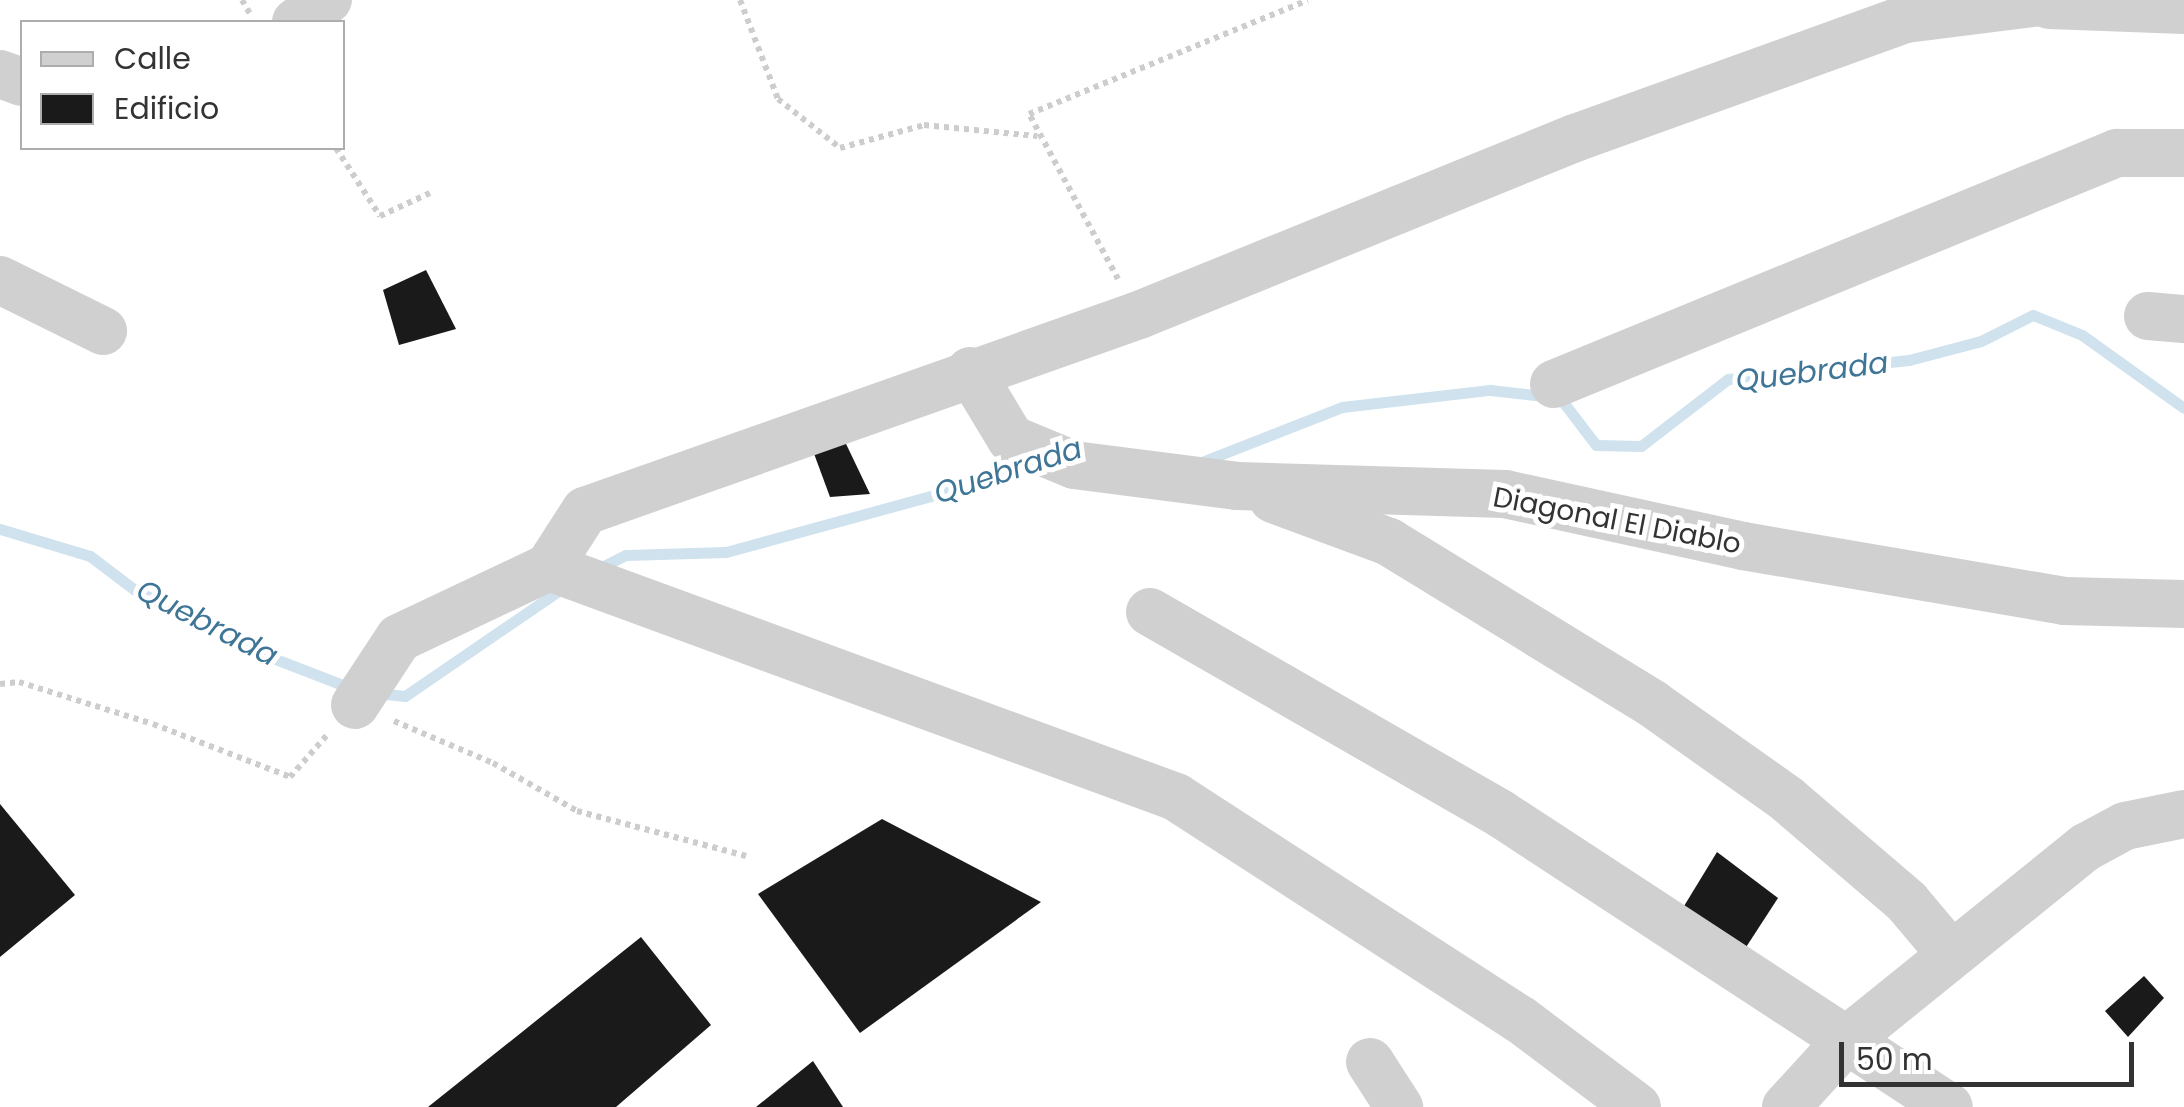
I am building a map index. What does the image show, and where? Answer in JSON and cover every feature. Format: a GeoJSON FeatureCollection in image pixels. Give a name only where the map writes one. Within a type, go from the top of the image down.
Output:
{"type":"FeatureCollection","features":[{"type":"Feature","properties":{"kind":"street"},"geometry":{"type":"LineString","coordinates":[[299,20],[328,0]]}},
{"type":"Feature","properties":{"kind":"street"},"geometry":{"type":"LineString","coordinates":[[573,576],[585,511],[1139,314],[1575,138],[1906,18],[2053,3],[2184,10]]}},
{"type":"Feature","properties":{"kind":"street"},"geometry":{"type":"LineString","coordinates":[[1554,384],[2118,154],[2184,153]]}},
{"type":"Feature","properties":{"kind":"street"},"geometry":{"type":"LineString","coordinates":[[0,280],[103,331]]}},
{"type":"Feature","properties":{"kind":"street","name":"Diagonal El Diablo"},"geometry":{"type":"LineString","coordinates":[[970,371],[1010,440],[1074,465],[1237,486],[1505,494],[1744,546],[2064,601],[2184,604]]}},
{"type":"Feature","properties":{"kind":"street"},"geometry":{"type":"LineString","coordinates":[[1237,486],[1390,542],[1653,704],[1787,799],[1907,902],[1950,953]]}},
{"type":"Feature","properties":{"kind":"street"},"geometry":{"type":"LineString","coordinates":[[364,692],[399,638],[573,576],[1176,797],[1521,1020],[1637,1107]]}},
{"type":"Feature","properties":{"kind":"street"},"geometry":{"type":"LineString","coordinates":[[1150,612],[1501,814],[1849,1038],[1949,1107]]}},
{"type":"Feature","properties":{"kind":"street"},"geometry":{"type":"LineString","coordinates":[[1786,1107],[1849,1038],[2086,847],[2124,826],[2184,814]]}},
{"type":"Feature","properties":{"kind":"street"},"geometry":{"type":"LineString","coordinates":[[1370,1062],[1399,1107]]}},
{"type":"Feature","properties":{"kind":"path"},"geometry":{"type":"LineString","coordinates":[[740,0],[778,99],[840,148],[924,124],[1037,136]]}},
{"type":"Feature","properties":{"kind":"path"},"geometry":{"type":"LineString","coordinates":[[1139,314],[1037,136],[1029,114],[1308,0]]}},
{"type":"Feature","properties":{"kind":"path"},"geometry":{"type":"LineString","coordinates":[[337,150],[380,216],[430,193]]}},
{"type":"Feature","properties":{"kind":"path"},"geometry":{"type":"LineString","coordinates":[[0,684],[19,682],[153,724],[290,777],[364,692],[578,811],[746,856]]}},
{"type":"Feature","properties":{"kind":"building"},"geometry":{"type":"Polygon","coordinates":[[[426,270],[456,329],[399,345],[383,290],[426,270]]]}},
{"type":"Feature","properties":{"kind":"building"},"geometry":{"type":"Polygon","coordinates":[[[837,425],[870,494],[830,497],[806,432],[837,425]]]}},
{"type":"Feature","properties":{"kind":"building"},"geometry":{"type":"Polygon","coordinates":[[[0,804],[75,895],[0,957],[0,804]]]}},
{"type":"Feature","properties":{"kind":"building"},"geometry":{"type":"Polygon","coordinates":[[[882,819],[1041,902],[860,1033],[758,894],[882,819]]]}},
{"type":"Feature","properties":{"kind":"building"},"geometry":{"type":"Polygon","coordinates":[[[1717,852],[1778,898],[1739,958],[1681,911],[1717,852]]]}},
{"type":"Feature","properties":{"kind":"building"},"geometry":{"type":"Polygon","coordinates":[[[641,937],[711,1025],[616,1107],[428,1107],[641,937]]]}},
{"type":"Feature","properties":{"kind":"building"},"geometry":{"type":"Polygon","coordinates":[[[2144,976],[2164,998],[2128,1037],[2105,1011],[2144,976]]]}},
{"type":"Feature","properties":{"kind":"building"},"geometry":{"type":"Polygon","coordinates":[[[813,1061],[843,1107],[756,1107],[813,1061]]]}},
{"type":"Feature","properties":{"kind":"waterway","name":"Quebrada"},"geometry":{"type":"LineString","coordinates":[[1199,463],[1342,407],[1490,390],[1560,398],[1596,445],[1641,446],[1728,379],[1909,360],[1981,341],[2033,315],[2082,335],[2184,408]]}},
{"type":"Feature","properties":{"kind":"waterway","name":"Quebrada"},"geometry":{"type":"LineString","coordinates":[[598,569],[626,555],[726,552],[963,487],[1028,462]]}},
{"type":"Feature","properties":{"kind":"waterway","name":"Quebrada"},"geometry":{"type":"LineString","coordinates":[[0,529],[90,556],[135,590],[252,650],[353,689]]}},
{"type":"Feature","properties":{"kind":"waterway","name":"Quebrada"},"geometry":{"type":"LineString","coordinates":[[376,693],[405,696],[564,587]]}}]}
